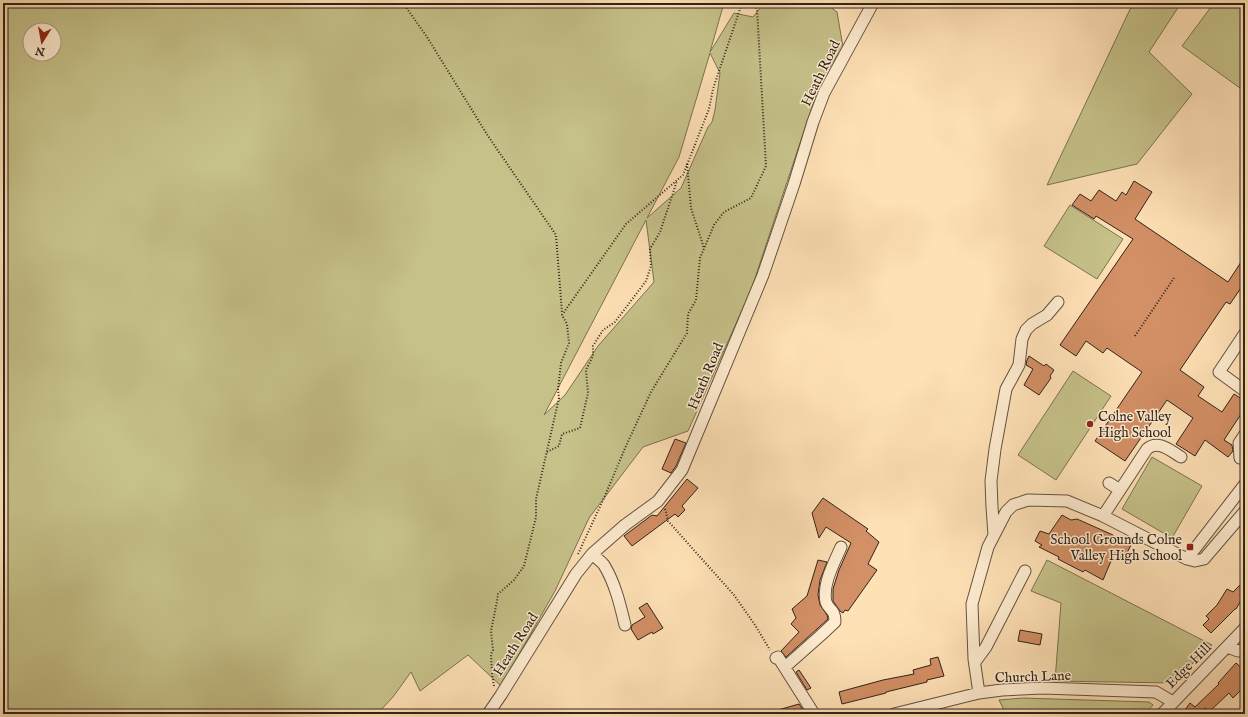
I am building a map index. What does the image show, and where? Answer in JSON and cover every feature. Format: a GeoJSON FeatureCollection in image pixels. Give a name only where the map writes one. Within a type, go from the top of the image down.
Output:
{"type":"FeatureCollection","features":[{"type":"Feature","properties":{"kind":"street","name":"Heath Road"},"geometry":{"type":"LineString","coordinates":[[488,714],[576,574],[592,554],[625,525],[658,501],[682,470],[763,275],[813,122],[824,93],[873,3]]}},
{"type":"Feature","properties":{"kind":"street"},"geometry":{"type":"LineString","coordinates":[[994,536],[992,481],[995,448],[1006,390],[1019,365],[1022,339],[1026,330],[1032,324],[1047,315],[1058,302]]}},
{"type":"Feature","properties":{"kind":"street"},"geometry":{"type":"LineString","coordinates":[[1245,333],[1219,372],[1245,391]]}},
{"type":"Feature","properties":{"kind":"street"},"geometry":{"type":"LineString","coordinates":[[1238,460],[1239,443],[1245,434]]}},
{"type":"Feature","properties":{"kind":"street"},"geometry":{"type":"LineString","coordinates":[[1104,516],[1147,449],[1152,445],[1159,444],[1182,457]]}},
{"type":"Feature","properties":{"kind":"street"},"geometry":{"type":"LineString","coordinates":[[1109,483],[1120,490]]}},
{"type":"Feature","properties":{"kind":"street"},"geometry":{"type":"LineString","coordinates":[[1187,559],[1245,484]]}},
{"type":"Feature","properties":{"kind":"street"},"geometry":{"type":"LineString","coordinates":[[979,693],[975,662],[972,604],[988,547],[1006,512],[1013,505],[1028,500],[1067,500],[1104,516],[1195,562],[1204,559],[1245,511]]}},
{"type":"Feature","properties":{"kind":"street"},"geometry":{"type":"LineString","coordinates":[[785,667],[835,622],[835,614],[826,604],[826,590],[831,569],[841,547]]}},
{"type":"Feature","properties":{"kind":"street"},"geometry":{"type":"LineString","coordinates":[[592,554],[603,564],[612,581],[625,625]]}},
{"type":"Feature","properties":{"kind":"street"},"geometry":{"type":"LineString","coordinates":[[975,662],[986,647],[1025,571]]}},
{"type":"Feature","properties":{"kind":"street","name":"Edge Hill"},"geometry":{"type":"LineString","coordinates":[[1162,714],[1243,632]]}},
{"type":"Feature","properties":{"kind":"street"},"geometry":{"type":"LineString","coordinates":[[1226,649],[1238,651],[1245,650]]}},
{"type":"Feature","properties":{"kind":"street"},"geometry":{"type":"LineString","coordinates":[[776,658],[778,657],[785,667],[814,714]]}},
{"type":"Feature","properties":{"kind":"street","name":"Church Lane"},"geometry":{"type":"LineString","coordinates":[[894,714],[979,693],[1043,688],[1156,692],[1173,702]]}},
{"type":"Feature","properties":{"kind":"path"},"geometry":{"type":"LineString","coordinates":[[403,3],[427,37],[488,136],[556,234],[562,314],[567,324],[569,343],[561,364],[558,390],[559,398],[536,499],[536,517],[524,566],[514,580],[498,594],[492,624],[492,674],[494,686],[501,695]]}},
{"type":"Feature","properties":{"kind":"path"},"geometry":{"type":"LineString","coordinates":[[562,314],[626,224],[683,175],[709,109],[713,89],[741,3]]}},
{"type":"Feature","properties":{"kind":"path"},"geometry":{"type":"LineString","coordinates":[[576,574],[576,558],[626,446],[651,392],[686,333],[688,314],[696,300],[700,258],[714,225],[724,212],[751,198],[766,166],[757,9],[753,3]]}},
{"type":"Feature","properties":{"kind":"path"},"geometry":{"type":"LineString","coordinates":[[687,164],[691,208],[704,249]]}},
{"type":"Feature","properties":{"kind":"path"},"geometry":{"type":"LineString","coordinates":[[547,452],[559,446],[562,434],[580,428],[588,393],[586,370],[593,356],[594,346],[603,330],[615,322],[646,281],[651,266],[650,249],[660,232],[677,180]]}},
{"type":"Feature","properties":{"kind":"path"},"geometry":{"type":"LineString","coordinates":[[1135,336],[1174,278]]}},
{"type":"Feature","properties":{"kind":"path"},"geometry":{"type":"LineString","coordinates":[[658,501],[666,512],[668,521],[734,595],[756,625],[769,649],[776,658]]}},
{"type":"Feature","properties":{"kind":"shaded area"},"geometry":{"type":"Polygon","coordinates":[[[3,3],[724,3],[710,52],[734,13],[753,17],[764,3],[825,3],[837,12],[843,47],[821,80],[751,290],[688,431],[643,447],[589,518],[555,591],[501,686],[468,655],[420,691],[411,672],[393,697],[377,714],[3,714],[3,3]],[[710,53],[679,157],[647,218],[681,188],[708,127],[712,122],[720,73],[710,53]],[[646,220],[544,415],[565,395],[598,346],[654,282],[646,220]]]}},
{"type":"Feature","properties":{"kind":"shaded area"},"geometry":{"type":"Polygon","coordinates":[[[1133,3],[1181,3],[1149,52],[1192,94],[1137,164],[1047,185],[1133,3]]]}},
{"type":"Feature","properties":{"kind":"shaded area"},"geometry":{"type":"Polygon","coordinates":[[[1214,3],[1245,3],[1244,91],[1182,46],[1214,3]]]}},
{"type":"Feature","properties":{"kind":"shaded area"},"geometry":{"type":"Polygon","coordinates":[[[1070,205],[1123,239],[1097,279],[1044,246],[1070,205]]]}},
{"type":"Feature","properties":{"kind":"shaded area"},"geometry":{"type":"Polygon","coordinates":[[[1073,371],[1111,396],[1056,480],[1018,455],[1073,371]]]}},
{"type":"Feature","properties":{"kind":"shaded area"},"geometry":{"type":"Polygon","coordinates":[[[1152,457],[1202,486],[1172,538],[1122,509],[1152,457]]]}},
{"type":"Feature","properties":{"kind":"shaded area"},"geometry":{"type":"Polygon","coordinates":[[[1047,560],[1212,645],[1172,683],[1055,681],[1061,603],[1031,591],[1047,560]]]}},
{"type":"Feature","properties":{"kind":"shaded area"},"geometry":{"type":"Polygon","coordinates":[[[1023,698],[1149,702],[1153,705],[1145,714],[1006,714],[999,700],[1023,698]]]}},
{"type":"Feature","properties":{"kind":"building"},"geometry":{"type":"Polygon","coordinates":[[[1134,181],[1152,192],[1135,219],[1228,282],[1245,256],[1245,282],[1230,304],[1226,302],[1180,370],[1204,387],[1198,396],[1222,412],[1234,394],[1245,401],[1245,408],[1224,440],[1232,445],[1233,451],[1228,457],[1205,440],[1195,456],[1176,444],[1193,418],[1167,400],[1125,461],[1095,441],[1142,372],[1107,348],[1103,353],[1086,341],[1076,356],[1060,345],[1133,239],[1096,216],[1094,219],[1072,205],[1080,194],[1091,201],[1099,190],[1116,201],[1122,192],[1126,195],[1134,181]]]}},
{"type":"Feature","properties":{"kind":"building"},"geometry":{"type":"Polygon","coordinates":[[[1029,356],[1044,366],[1046,364],[1054,370],[1050,376],[1051,378],[1039,395],[1024,385],[1033,369],[1026,365],[1029,356]]]}},
{"type":"Feature","properties":{"kind":"building"},"geometry":{"type":"Polygon","coordinates":[[[675,439],[686,443],[676,466],[671,473],[662,469],[675,439]]]}},
{"type":"Feature","properties":{"kind":"building"},"geometry":{"type":"Polygon","coordinates":[[[687,479],[698,488],[682,506],[685,510],[678,517],[675,514],[632,546],[624,536],[652,515],[657,516],[687,479]]]}},
{"type":"Feature","properties":{"kind":"building"},"geometry":{"type":"Polygon","coordinates":[[[823,498],[868,529],[866,531],[879,542],[868,564],[877,570],[848,611],[845,610],[843,613],[833,601],[833,589],[839,570],[851,543],[826,527],[819,538],[812,513],[823,498]]]}},
{"type":"Feature","properties":{"kind":"building"},"geometry":{"type":"Polygon","coordinates":[[[1062,515],[1071,520],[1077,519],[1113,535],[1115,538],[1131,545],[1125,557],[1122,558],[1114,554],[1103,580],[1085,570],[1083,572],[1058,559],[1059,557],[1039,547],[1042,545],[1035,541],[1040,531],[1049,534],[1062,515]]]}},
{"type":"Feature","properties":{"kind":"building"},"geometry":{"type":"Polygon","coordinates":[[[818,560],[827,562],[820,580],[818,595],[820,605],[828,619],[786,657],[781,651],[799,632],[791,624],[796,618],[792,609],[807,596],[818,560]]]}},
{"type":"Feature","properties":{"kind":"building"},"geometry":{"type":"Polygon","coordinates":[[[1245,580],[1245,594],[1236,609],[1211,633],[1203,625],[1209,619],[1206,616],[1217,605],[1227,589],[1233,592],[1245,580]]]}},
{"type":"Feature","properties":{"kind":"building"},"geometry":{"type":"Polygon","coordinates":[[[647,603],[663,628],[638,640],[631,629],[632,625],[645,617],[639,608],[647,603]]]}},
{"type":"Feature","properties":{"kind":"building"},"geometry":{"type":"Polygon","coordinates":[[[1020,630],[1042,634],[1040,645],[1018,641],[1020,630]]]}},
{"type":"Feature","properties":{"kind":"building"},"geometry":{"type":"Polygon","coordinates":[[[938,657],[944,676],[927,680],[927,682],[842,704],[839,692],[883,680],[914,674],[913,670],[931,665],[930,659],[938,657]]]}},
{"type":"Feature","properties":{"kind":"building"},"geometry":{"type":"Polygon","coordinates":[[[1236,663],[1245,671],[1245,686],[1233,698],[1229,693],[1209,712],[1205,708],[1201,713],[1202,714],[1187,714],[1188,713],[1185,710],[1190,703],[1195,707],[1219,684],[1218,683],[1236,663]]]}},
{"type":"Feature","properties":{"kind":"building"},"geometry":{"type":"Polygon","coordinates":[[[799,670],[811,688],[807,690],[796,672],[799,670]]]}},
{"type":"Feature","properties":{"kind":"building"},"geometry":{"type":"Polygon","coordinates":[[[799,704],[803,710],[800,711],[800,714],[772,714],[771,712],[799,704]]]}},
{"type":"Feature","properties":{"kind":"place","name":"Colne Valley High School"},"geometry":{"type":"Point","coordinates":[1090,424]}},
{"type":"Feature","properties":{"kind":"place","name":"School Grounds Colne Valley High School"},"geometry":{"type":"Point","coordinates":[1190,547]}}]}
